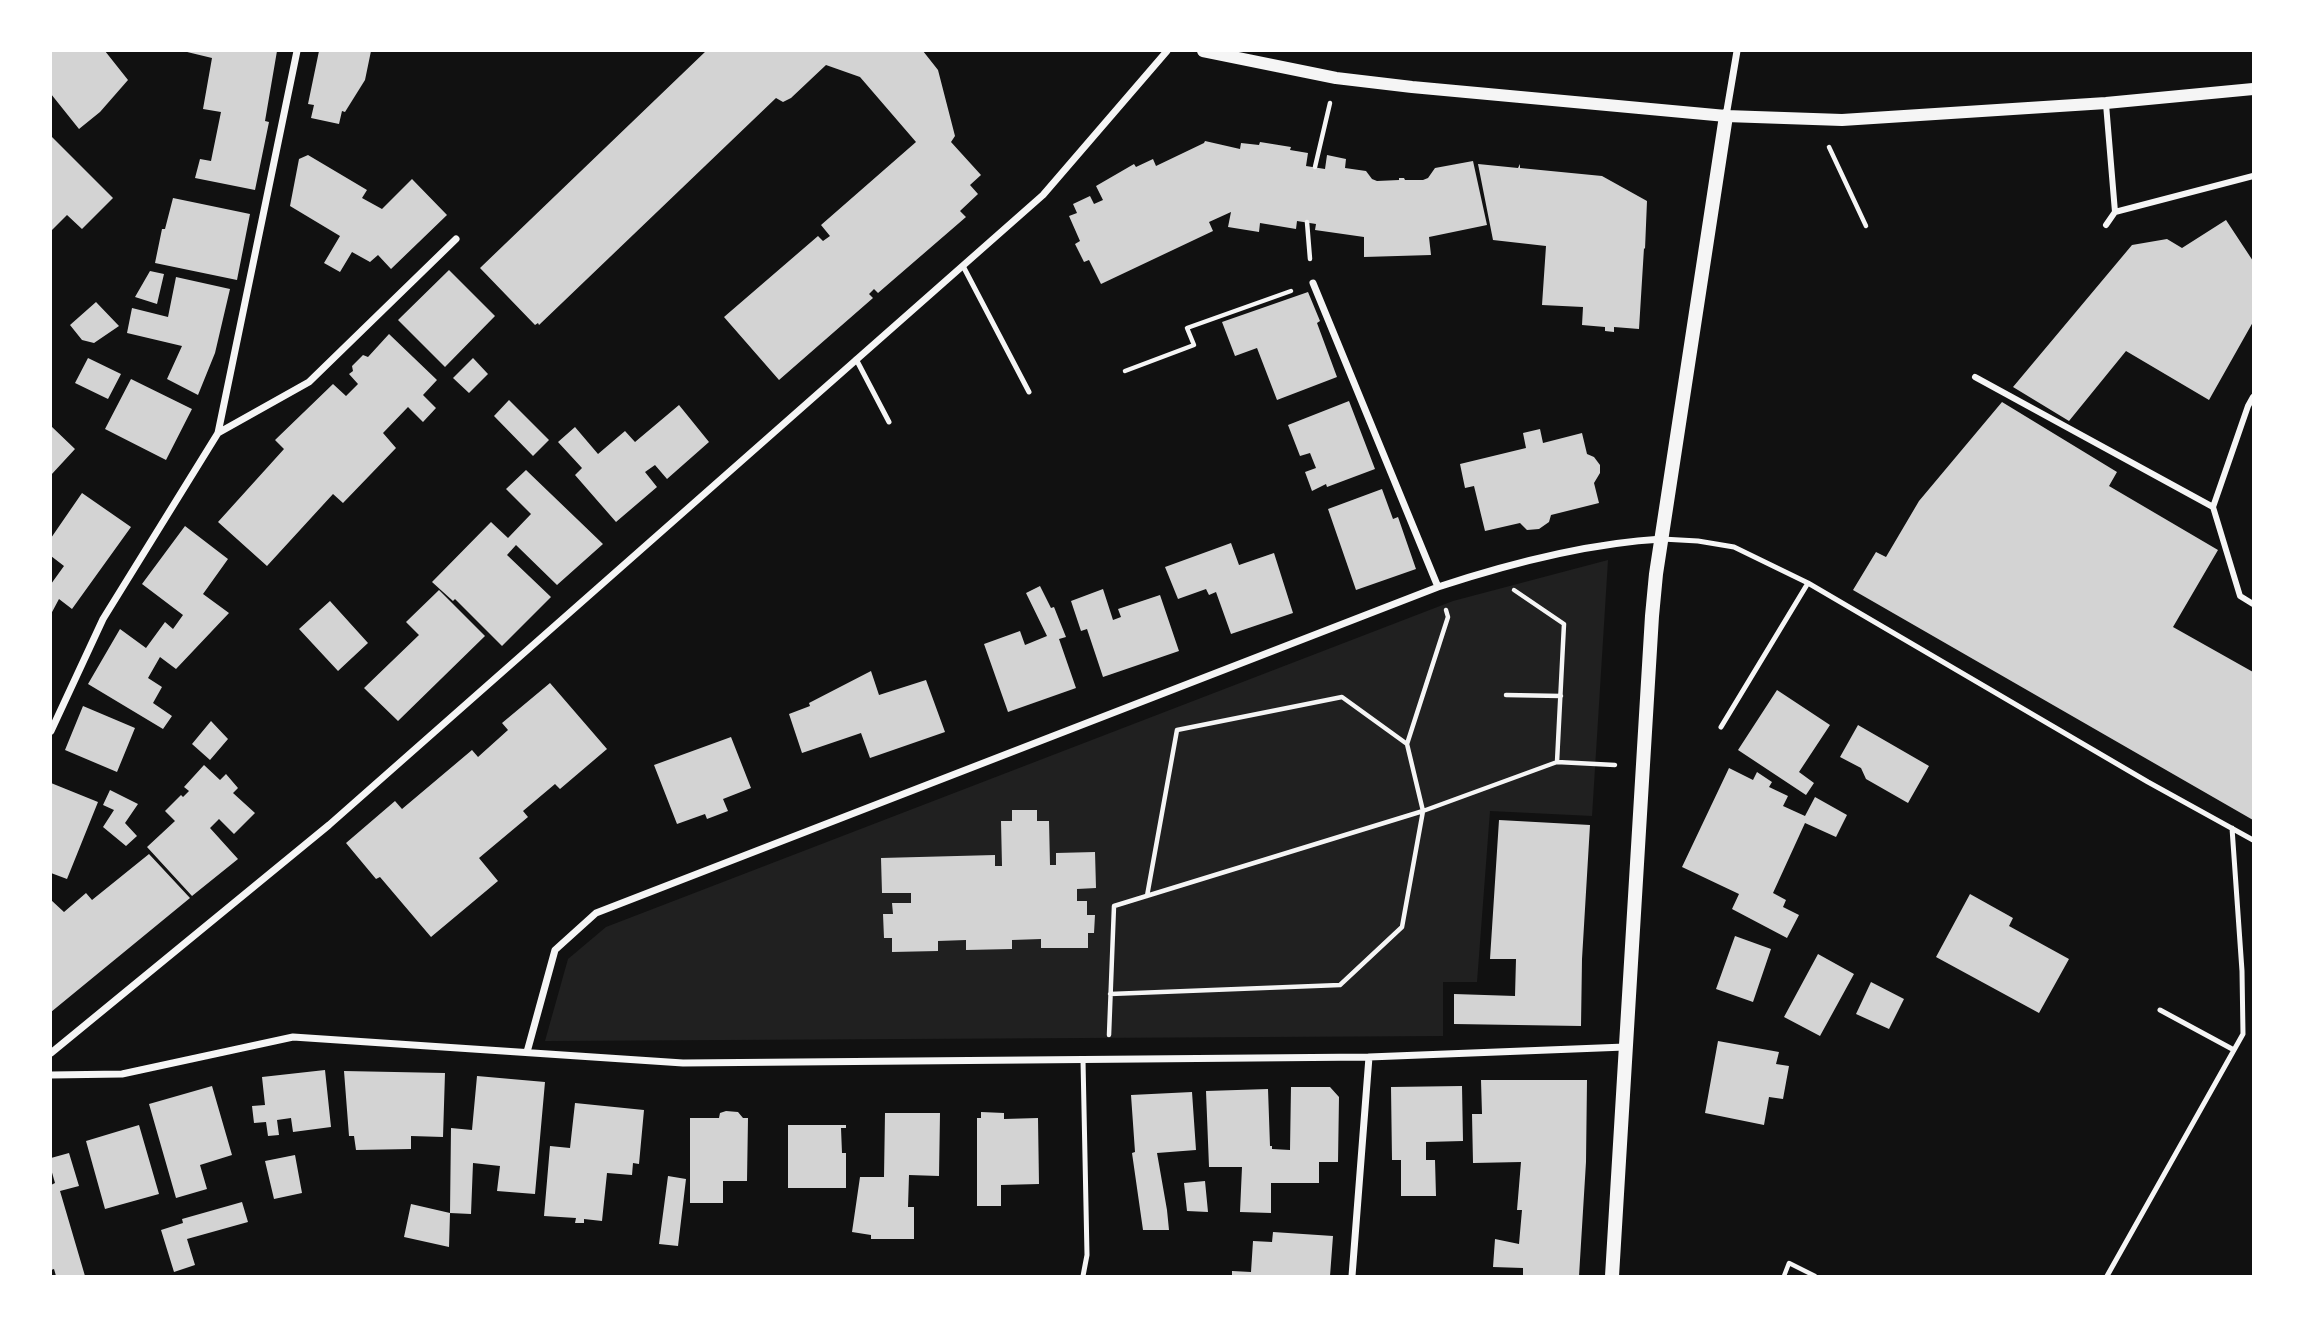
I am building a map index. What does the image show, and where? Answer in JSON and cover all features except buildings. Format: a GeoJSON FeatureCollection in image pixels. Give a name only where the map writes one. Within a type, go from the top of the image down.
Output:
{"type":"FeatureCollection","features":[{"type":"Feature","properties":{"kind":"main road"},"geometry":{"type":"LineString","coordinates":[[1612,1276],[1652,616],[1726,116]]}},
{"type":"Feature","properties":{"kind":"street"},"geometry":{"type":"LineString","coordinates":[[51,731],[103,619],[218,433],[297,51]]}},
{"type":"Feature","properties":{"kind":"street"},"geometry":{"type":"LineString","coordinates":[[51,1053],[329,825],[1043,195],[1167,51]]}},
{"type":"Feature","properties":{"kind":"street"},"geometry":{"type":"LineString","coordinates":[[1203,51],[1336,78],[1412,87],[1726,116],[1817,120],[2106,103],[2253,89]]}},
{"type":"Feature","properties":{"kind":"street"},"geometry":{"type":"LineString","coordinates":[[1726,116],[1737,51]]}},
{"type":"Feature","properties":{"kind":"street"},"geometry":{"type":"LineString","coordinates":[[2106,103],[2115,212],[2106,225]]}},
{"type":"Feature","properties":{"kind":"street"},"geometry":{"type":"LineString","coordinates":[[2115,212],[2253,176]]}},
{"type":"Feature","properties":{"kind":"street"},"geometry":{"type":"LineString","coordinates":[[218,433],[309,382],[456,239]]}},
{"type":"Feature","properties":{"kind":"street"},"geometry":{"type":"LineString","coordinates":[[1313,283],[1438,587]]}},
{"type":"Feature","properties":{"kind":"street"},"geometry":{"type":"LineString","coordinates":[[1975,377],[2213,508]]}},
{"type":"Feature","properties":{"kind":"street"},"geometry":{"type":"LineString","coordinates":[[2253,397],[2213,508],[2240,596],[2253,604]]}},
{"type":"Feature","properties":{"kind":"street"},"geometry":{"type":"LineString","coordinates":[[527,1052],[555,950],[596,913],[1438,587],[1487,571],[1612,544],[1662,539]]}},
{"type":"Feature","properties":{"kind":"street"},"geometry":{"type":"LineString","coordinates":[[51,1075],[122,1074],[293,1037],[683,1063],[1369,1057],[1625,1047]]}},
{"type":"Feature","properties":{"kind":"street"},"geometry":{"type":"LineString","coordinates":[[1352,1276],[1369,1057]]}},
{"type":"Feature","properties":{"kind":"lane"},"geometry":{"type":"LineString","coordinates":[[963,266],[1029,392]]}},
{"type":"Feature","properties":{"kind":"lane"},"geometry":{"type":"LineString","coordinates":[[856,359],[889,422]]}},
{"type":"Feature","properties":{"kind":"lane"},"geometry":{"type":"LineString","coordinates":[[1662,539],[1734,547],[1808,583],[2148,782],[2253,840]]}},
{"type":"Feature","properties":{"kind":"lane"},"geometry":{"type":"LineString","coordinates":[[1721,727],[1808,583]]}},
{"type":"Feature","properties":{"kind":"lane"},"geometry":{"type":"LineString","coordinates":[[2107,1276],[2243,1034],[2242,971],[2232,828]]}},
{"type":"Feature","properties":{"kind":"lane"},"geometry":{"type":"LineString","coordinates":[[2160,1010],[2234,1050]]}},
{"type":"Feature","properties":{"kind":"lane"},"geometry":{"type":"LineString","coordinates":[[1083,1060],[1087,1255],[1083,1276]]}},
{"type":"Feature","properties":{"kind":"path"},"geometry":{"type":"LineString","coordinates":[[1315,167],[1336,78]]}},
{"type":"Feature","properties":{"kind":"path"},"geometry":{"type":"LineString","coordinates":[[1817,120],[1866,226]]}},
{"type":"Feature","properties":{"kind":"path"},"geometry":{"type":"LineString","coordinates":[[1125,371],[1194,345],[1187,328],[1313,283],[1307,222]]}},
{"type":"Feature","properties":{"kind":"path"},"geometry":{"type":"LineString","coordinates":[[1487,571],[1564,624],[1557,762]]}},
{"type":"Feature","properties":{"kind":"path"},"geometry":{"type":"LineString","coordinates":[[1110,994],[1340,985],[1402,927],[1423,811],[1407,744],[1448,617]]}},
{"type":"Feature","properties":{"kind":"path"},"geometry":{"type":"LineString","coordinates":[[1506,695],[1561,696]]}},
{"type":"Feature","properties":{"kind":"path"},"geometry":{"type":"LineString","coordinates":[[1147,896],[1177,730],[1342,697],[1407,744]]}},
{"type":"Feature","properties":{"kind":"path"},"geometry":{"type":"LineString","coordinates":[[1108,1060],[1114,906],[1423,811],[1557,762],[1644,767]]}},
{"type":"Feature","properties":{"kind":"path"},"geometry":{"type":"LineString","coordinates":[[1784,1276],[1789,1263],[1815,1276]]}},
{"type":"Feature","properties":{"kind":"shaded area"},"geometry":{"type":"Polygon","coordinates":[[[1608,560],[1592,816],[1490,811],[1477,982],[1443,982],[1443,1036],[545,1041],[568,959],[606,927],[1453,601],[1608,560]]]}}]}
